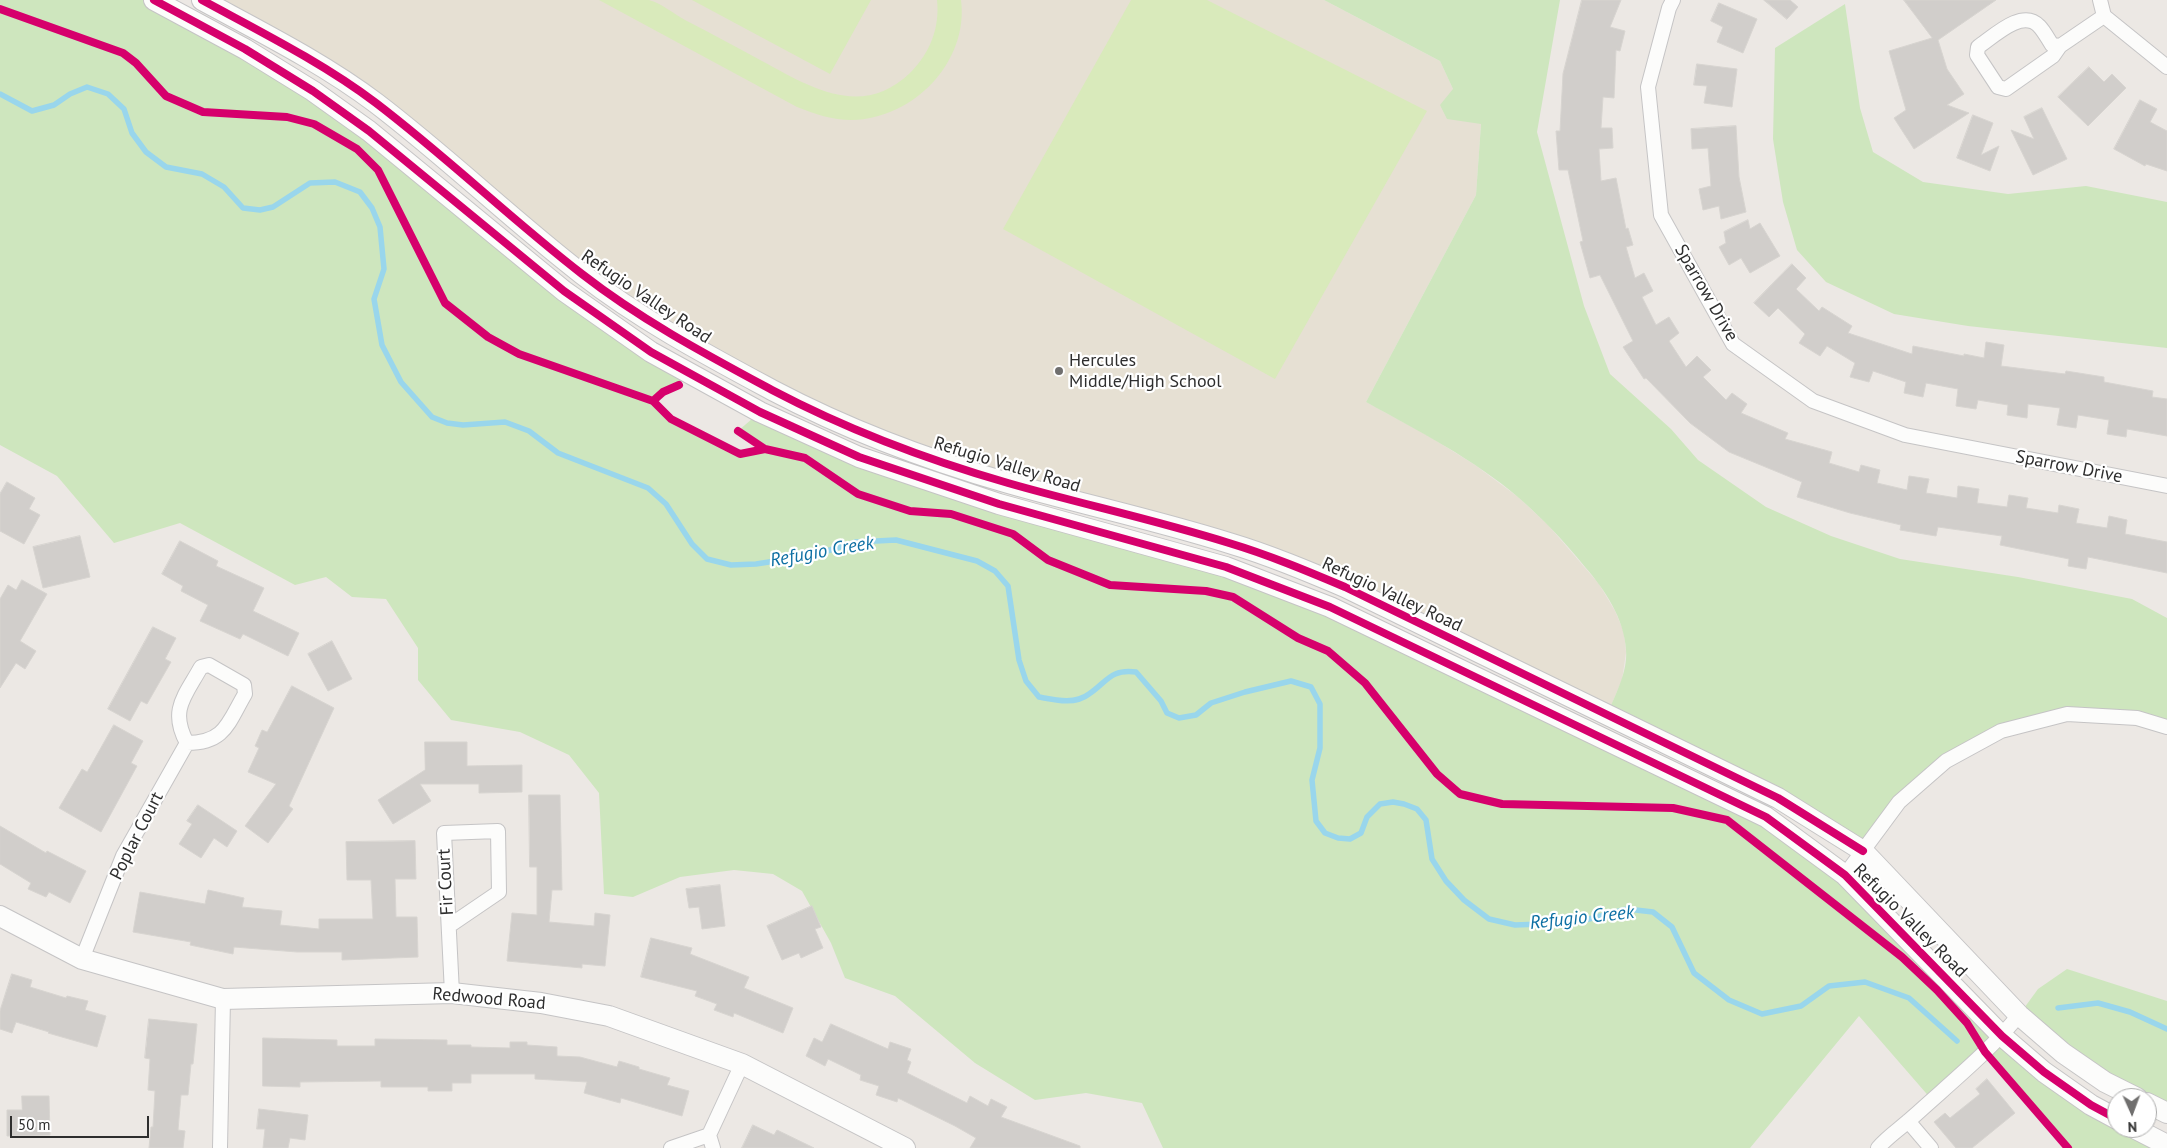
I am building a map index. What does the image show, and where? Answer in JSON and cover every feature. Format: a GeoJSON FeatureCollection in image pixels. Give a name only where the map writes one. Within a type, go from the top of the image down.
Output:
{"type":"FeatureCollection","features":[{"type":"Feature","properties":{"kind":"street","name":"Refugio Valley Road"},"geometry":{"type":"LineString","coordinates":[[154,0],[245,49],[313,91],[369,131],[564,291],[650,352],[760,412],[859,458],[999,504],[1226,568],[1330,607],[1766,817],[1845,875],[2002,1036],[2044,1072],[2091,1105],[2107,1114]]}},
{"type":"Feature","properties":{"kind":"street","name":"Refugio Valley Road"},"geometry":{"type":"LineString","coordinates":[[202,0],[331,72],[410,130],[500,208],[585,277],[673,335],[776,392],[863,432],[934,459],[1006,483],[1228,542],[1288,563],[1344,587],[1778,798],[1863,851],[2020,1015],[2062,1053],[2117,1088]]}},
{"type":"Feature","properties":{"kind":"street","name":"Sparrow Drive"},"geometry":{"type":"LineString","coordinates":[[1673,0],[1669,8],[1648,87],[1661,215],[1733,344],[1813,401],[1905,435],[2167,486]]}},
{"type":"Feature","properties":{"kind":"street"},"geometry":{"type":"LineString","coordinates":[[2100,0],[2104,16],[2167,67]]}},
{"type":"Feature","properties":{"kind":"street"},"geometry":{"type":"LineString","coordinates":[[2060,46],[2052,45],[2040,26],[2034,21],[2027,19],[2017,20],[1978,47],[1977,55],[1998,87],[2006,89],[2053,56],[2060,46],[2104,16]]}},
{"type":"Feature","properties":{"kind":"street"},"geometry":{"type":"LineString","coordinates":[[209,665],[244,685],[245,694],[224,731],[215,738],[187,743],[179,726],[179,708],[201,668],[209,665]]}},
{"type":"Feature","properties":{"kind":"street"},"geometry":{"type":"LineString","coordinates":[[1845,875],[1899,802],[1946,760],[2001,730],[2067,714],[2137,718],[2167,728]]}},
{"type":"Feature","properties":{"kind":"street","name":"Poplar Court"},"geometry":{"type":"LineString","coordinates":[[82,959],[123,856],[187,743]]}},
{"type":"Feature","properties":{"kind":"street","name":"Fir Court"},"geometry":{"type":"LineString","coordinates":[[448,926],[499,892],[498,831],[444,833],[448,926],[452,993]]}},
{"type":"Feature","properties":{"kind":"street","name":"Redwood Road"},"geometry":{"type":"LineString","coordinates":[[0,916],[82,959],[224,999],[452,993],[541,1002],[610,1016],[742,1064],[905,1148]]}},
{"type":"Feature","properties":{"kind":"street"},"geometry":{"type":"LineString","coordinates":[[220,1148],[224,999]]}},
{"type":"Feature","properties":{"kind":"street"},"geometry":{"type":"LineString","coordinates":[[1878,1148],[1889,1135],[1908,1121],[2002,1036],[2020,1015]]}},
{"type":"Feature","properties":{"kind":"street"},"geometry":{"type":"LineString","coordinates":[[671,1148],[711,1142],[742,1064]]}},
{"type":"Feature","properties":{"kind":"street"},"geometry":{"type":"LineString","coordinates":[[1908,1121],[1931,1148]]}},
{"type":"Feature","properties":{"kind":"street"},"geometry":{"type":"LineString","coordinates":[[2153,1138],[2167,1145]]}},
{"type":"Feature","properties":{"kind":"shaded area","name":"Hercules Middle/High School"},"geometry":{"type":"Polygon","coordinates":[[[202,0],[1324,0],[1440,61],[1453,89],[1481,124],[1476,195],[1366,402],[1427,435],[1475,465],[1518,497],[1548,525],[1599,584],[1615,611],[1624,632],[1626,652],[1622,680],[1607,715],[1345,587],[934,459],[695,349],[417,136],[202,0]]]}},
{"type":"Feature","properties":{"kind":"green space"},"geometry":{"type":"Polygon","coordinates":[[[0,0],[154,0],[217,33],[681,369],[679,385],[663,392],[654,402],[671,419],[740,454],[764,449],[738,431],[760,412],[859,457],[1226,567],[1766,817],[1845,875],[2002,1036],[2107,1120],[2107,1138],[2150,1138],[2167,1148],[2068,1148],[1985,1052],[1932,1100],[1859,1016],[1750,1148],[1163,1148],[1142,1103],[1086,1093],[1035,1100],[975,1063],[895,996],[845,978],[831,943],[802,891],[773,874],[734,870],[680,877],[633,897],[604,894],[599,793],[569,755],[520,732],[451,720],[418,680],[418,648],[386,599],[352,597],[326,577],[295,585],[180,523],[114,543],[57,476],[0,445],[0,0]]]}},
{"type":"Feature","properties":{"kind":"green space"},"geometry":{"type":"Polygon","coordinates":[[[599,0],[654,1],[685,20],[817,89],[855,96],[874,94],[892,86],[918,65],[924,57],[935,30],[938,10],[937,0],[961,0],[961,23],[956,45],[946,65],[932,83],[915,98],[896,110],[875,117],[845,120],[824,116],[797,107],[599,0]]]}},
{"type":"Feature","properties":{"kind":"green space"},"geometry":{"type":"Polygon","coordinates":[[[692,0],[871,0],[830,74],[692,0]]]}},
{"type":"Feature","properties":{"kind":"green space"},"geometry":{"type":"Polygon","coordinates":[[[1131,0],[1207,0],[1427,111],[1275,379],[1003,229],[1131,0]]]}},
{"type":"Feature","properties":{"kind":"green space"},"geometry":{"type":"Polygon","coordinates":[[[1324,0],[1560,0],[1537,132],[1584,306],[1610,374],[1671,429],[1698,460],[1766,507],[1831,536],[1900,559],[2018,577],[2132,599],[2167,618],[2167,727],[2067,714],[2001,731],[1946,761],[1863,851],[1607,715],[1623,675],[1626,650],[1622,627],[1612,605],[1592,576],[1545,522],[1502,484],[1465,458],[1366,402],[1476,195],[1481,124],[1447,119],[1440,105],[1453,89],[1440,61],[1324,0]]]}},
{"type":"Feature","properties":{"kind":"green space"},"geometry":{"type":"Polygon","coordinates":[[[1845,4],[1860,108],[1873,152],[1923,182],[2008,194],[2086,186],[2167,202],[2167,348],[1968,326],[1894,314],[1826,282],[1797,250],[1783,202],[1773,139],[1775,48],[1845,4]]]}},
{"type":"Feature","properties":{"kind":"green space"},"geometry":{"type":"Polygon","coordinates":[[[2067,969],[2167,1001],[2167,1113],[2157,1106],[2157,1088],[2129,1088],[2019,1015],[2038,989],[2067,969]]]}},
{"type":"Feature","properties":{"kind":"building"},"geometry":{"type":"Polygon","coordinates":[[[1582,0],[1621,0],[1610,27],[1625,31],[1620,51],[1616,50],[1614,98],[1603,97],[1601,128],[1612,128],[1613,148],[1599,149],[1601,181],[1616,178],[1626,229],[1628,228],[1633,245],[1626,247],[1635,278],[1644,273],[1653,291],[1642,297],[1656,325],[1669,317],[1679,333],[1669,341],[1686,367],[1697,356],[1711,370],[1703,377],[1726,400],[1732,393],[1747,404],[1741,413],[1788,433],[1785,439],[1832,452],[1829,463],[1859,472],[1861,465],[1880,470],[1877,483],[1907,490],[1909,476],[1929,479],[1926,493],[1957,498],[1958,486],[1979,489],[1977,503],[2007,507],[2009,495],[2028,498],[2026,508],[2058,513],[2059,505],[2079,509],[2076,523],[2107,528],[2109,516],[2127,520],[2125,534],[2167,542],[2167,573],[2088,557],[2086,569],[2068,566],[2069,559],[2000,545],[2002,536],[1938,527],[1936,536],[1900,530],[1901,525],[1850,513],[1797,497],[1802,482],[1729,452],[1690,423],[1646,378],[1644,379],[1623,347],[1633,341],[1600,275],[1590,278],[1580,242],[1583,241],[1568,170],[1559,170],[1556,131],[1560,131],[1563,74],[1582,0]]]}},
{"type":"Feature","properties":{"kind":"building"},"geometry":{"type":"Polygon","coordinates":[[[1764,0],[1790,0],[1798,7],[1787,19],[1764,0]]]}},
{"type":"Feature","properties":{"kind":"building"},"geometry":{"type":"Polygon","coordinates":[[[1904,0],[1996,0],[1938,40],[1947,69],[1964,94],[1947,105],[1969,113],[1914,149],[1894,118],[1906,110],[1889,51],[1932,38],[1904,0]]]}},
{"type":"Feature","properties":{"kind":"building"},"geometry":{"type":"Polygon","coordinates":[[[1719,3],[1757,19],[1743,53],[1717,42],[1723,27],[1711,21],[1719,3]]]}},
{"type":"Feature","properties":{"kind":"building"},"geometry":{"type":"Polygon","coordinates":[[[1697,64],[1737,69],[1732,107],[1704,103],[1707,86],[1694,85],[1697,64]]]}},
{"type":"Feature","properties":{"kind":"building"},"geometry":{"type":"Polygon","coordinates":[[[2089,67],[2104,82],[2112,74],[2126,88],[2088,126],[2058,97],[2089,67]]]}},
{"type":"Feature","properties":{"kind":"building"},"geometry":{"type":"Polygon","coordinates":[[[2140,100],[2157,109],[2150,122],[2167,131],[2167,171],[2146,164],[2145,166],[2114,149],[2140,100]]]}},
{"type":"Feature","properties":{"kind":"building"},"geometry":{"type":"Polygon","coordinates":[[[2042,108],[2067,159],[2033,175],[2011,130],[2034,139],[2024,117],[2042,108]]]}},
{"type":"Feature","properties":{"kind":"building"},"geometry":{"type":"Polygon","coordinates":[[[1973,115],[1993,123],[1981,155],[1999,146],[1990,171],[1957,158],[1973,115]]]}},
{"type":"Feature","properties":{"kind":"building"},"geometry":{"type":"Polygon","coordinates":[[[1736,126],[1739,177],[1746,212],[1721,219],[1719,206],[1703,210],[1699,189],[1711,186],[1708,148],[1692,149],[1691,129],[1736,126]]]}},
{"type":"Feature","properties":{"kind":"building"},"geometry":{"type":"Polygon","coordinates":[[[1748,220],[1750,229],[1760,223],[1780,256],[1750,273],[1741,258],[1729,265],[1719,247],[1726,243],[1724,232],[1748,220]]]}},
{"type":"Feature","properties":{"kind":"building"},"geometry":{"type":"Polygon","coordinates":[[[1792,264],[1806,278],[1796,289],[1819,311],[1822,307],[1852,326],[1848,333],[1912,354],[1913,346],[1984,358],[1986,342],[2004,345],[2001,366],[2065,374],[2066,371],[2104,377],[2104,382],[2153,391],[2152,397],[2167,399],[2167,436],[2127,429],[2126,437],[2107,434],[2109,420],[2078,415],[2076,428],[2057,425],[2060,408],[2028,404],[2027,418],[2007,415],[2008,405],[1978,400],[1976,409],[1956,406],[1958,389],[1926,383],[1923,397],[1904,393],[1906,382],[1873,371],[1869,382],[1850,377],[1855,363],[1827,346],[1820,356],[1799,343],[1805,334],[1778,308],[1769,317],[1754,303],[1792,264]]]}},
{"type":"Feature","properties":{"kind":"building"},"geometry":{"type":"Polygon","coordinates":[[[7,482],[35,498],[29,509],[40,515],[24,544],[0,531],[0,494],[7,482]]]}},
{"type":"Feature","properties":{"kind":"building"},"geometry":{"type":"Polygon","coordinates":[[[80,536],[90,577],[43,588],[33,547],[80,536]]]}},
{"type":"Feature","properties":{"kind":"building"},"geometry":{"type":"Polygon","coordinates":[[[180,541],[218,561],[216,566],[264,588],[253,611],[299,633],[288,656],[243,634],[240,639],[200,621],[208,605],[181,591],[183,586],[162,574],[180,541]]]}},
{"type":"Feature","properties":{"kind":"building"},"geometry":{"type":"Polygon","coordinates":[[[22,580],[47,594],[20,641],[36,651],[25,669],[16,663],[0,688],[0,599],[8,585],[16,590],[22,580]]]}},
{"type":"Feature","properties":{"kind":"building"},"geometry":{"type":"Polygon","coordinates":[[[153,627],[176,638],[165,659],[171,662],[147,704],[141,701],[130,721],[108,709],[153,627]]]}},
{"type":"Feature","properties":{"kind":"building"},"geometry":{"type":"Polygon","coordinates":[[[332,641],[352,679],[328,691],[308,654],[332,641]]]}},
{"type":"Feature","properties":{"kind":"building"},"geometry":{"type":"Polygon","coordinates":[[[292,686],[334,708],[289,806],[293,809],[268,843],[245,826],[276,784],[248,772],[259,748],[255,746],[262,730],[267,732],[292,686]]]}},
{"type":"Feature","properties":{"kind":"building"},"geometry":{"type":"Polygon","coordinates":[[[114,725],[143,741],[131,763],[137,766],[101,832],[59,808],[82,769],[87,772],[114,725]]]}},
{"type":"Feature","properties":{"kind":"building"},"geometry":{"type":"Polygon","coordinates":[[[425,742],[467,742],[467,766],[522,765],[522,792],[479,793],[479,784],[420,784],[431,801],[393,824],[378,800],[425,770],[425,742]]]}},
{"type":"Feature","properties":{"kind":"building"},"geometry":{"type":"Polygon","coordinates":[[[529,795],[560,795],[562,890],[552,890],[549,922],[594,926],[595,913],[610,915],[605,966],[582,964],[582,968],[507,961],[512,913],[537,915],[537,867],[530,867],[529,795]]]}},
{"type":"Feature","properties":{"kind":"building"},"geometry":{"type":"Polygon","coordinates":[[[198,805],[237,831],[227,847],[214,838],[201,858],[179,844],[192,824],[187,821],[198,805]]]}},
{"type":"Feature","properties":{"kind":"building"},"geometry":{"type":"Polygon","coordinates":[[[0,826],[46,853],[47,851],[86,871],[70,903],[49,892],[46,897],[28,889],[31,883],[0,864],[0,826]]]}},
{"type":"Feature","properties":{"kind":"building"},"geometry":{"type":"Polygon","coordinates":[[[415,841],[416,879],[395,879],[396,917],[417,917],[418,957],[342,960],[342,952],[297,952],[234,947],[233,954],[190,945],[191,942],[133,932],[140,892],[205,904],[208,890],[244,898],[242,907],[282,911],[280,925],[319,929],[319,919],[373,919],[371,880],[347,880],[346,842],[415,841]]]}},
{"type":"Feature","properties":{"kind":"building"},"geometry":{"type":"Polygon","coordinates":[[[720,885],[725,926],[702,929],[699,907],[689,908],[686,889],[720,885]]]}},
{"type":"Feature","properties":{"kind":"building"},"geometry":{"type":"Polygon","coordinates":[[[812,906],[821,927],[815,929],[823,948],[801,958],[799,953],[782,960],[767,926],[812,906]]]}},
{"type":"Feature","properties":{"kind":"building"},"geometry":{"type":"Polygon","coordinates":[[[651,938],[692,948],[690,954],[749,977],[744,988],[793,1008],[783,1033],[734,1013],[733,1017],[714,1010],[717,1004],[695,996],[697,991],[641,977],[651,938]]]}},
{"type":"Feature","properties":{"kind":"building"},"geometry":{"type":"Polygon","coordinates":[[[12,974],[32,980],[30,987],[66,998],[67,996],[88,1001],[85,1010],[106,1016],[97,1047],[16,1022],[12,1033],[0,1029],[0,1011],[12,974]]]}},
{"type":"Feature","properties":{"kind":"building"},"geometry":{"type":"Polygon","coordinates":[[[149,1019],[197,1024],[188,1095],[181,1095],[178,1130],[185,1131],[183,1148],[149,1148],[151,1127],[153,1127],[155,1091],[148,1090],[150,1059],[145,1058],[149,1019]]]}},
{"type":"Feature","properties":{"kind":"building"},"geometry":{"type":"Polygon","coordinates":[[[831,1024],[888,1049],[890,1042],[911,1049],[907,1060],[911,1062],[907,1073],[967,1103],[970,1096],[988,1106],[991,1099],[1007,1107],[1001,1117],[1080,1146],[1080,1148],[970,1148],[976,1138],[955,1126],[898,1098],[897,1102],[876,1095],[879,1086],[860,1080],[861,1075],[828,1059],[825,1066],[806,1056],[814,1038],[822,1042],[831,1024]]]}},
{"type":"Feature","properties":{"kind":"building"},"geometry":{"type":"Polygon","coordinates":[[[263,1038],[337,1040],[337,1046],[375,1046],[375,1039],[447,1040],[447,1045],[510,1048],[510,1042],[527,1042],[527,1045],[557,1047],[557,1056],[580,1057],[617,1067],[619,1061],[639,1067],[639,1069],[670,1078],[667,1085],[689,1091],[682,1116],[621,1098],[620,1103],[584,1093],[587,1082],[535,1079],[535,1074],[471,1074],[471,1083],[452,1083],[452,1091],[428,1091],[428,1087],[381,1087],[381,1081],[300,1082],[300,1087],[263,1086],[263,1038]]]}},
{"type":"Feature","properties":{"kind":"building"},"geometry":{"type":"Polygon","coordinates":[[[1987,1079],[2015,1113],[1972,1148],[1956,1148],[1934,1122],[1945,1113],[1950,1118],[1980,1094],[1976,1089],[1987,1079]]]}},
{"type":"Feature","properties":{"kind":"building"},"geometry":{"type":"Polygon","coordinates":[[[22,1096],[49,1096],[50,1135],[7,1136],[7,1110],[22,1110],[22,1096]]]}},
{"type":"Feature","properties":{"kind":"building"},"geometry":{"type":"Polygon","coordinates":[[[259,1109],[308,1115],[305,1140],[290,1138],[288,1148],[263,1148],[265,1129],[257,1129],[259,1109]]]}},
{"type":"Feature","properties":{"kind":"building"},"geometry":{"type":"Polygon","coordinates":[[[753,1125],[774,1135],[777,1130],[814,1148],[742,1148],[753,1125]]]}},
{"type":"Feature","properties":{"kind":"waterway","name":"Refugio Creek"},"geometry":{"type":"LineString","coordinates":[[0,94],[32,111],[54,105],[70,94],[87,87],[108,94],[124,109],[132,133],[146,152],[166,167],[202,174],[224,187],[243,208],[260,210],[273,207],[310,183],[335,182],[360,192],[372,208],[380,227],[384,269],[374,299],[382,345],[401,382],[432,417],[447,423],[463,425],[505,422],[529,431],[558,453],[648,488],[666,504],[692,544],[707,559],[731,565],[756,564],[814,555],[856,542],[896,540],[977,561],[995,571],[1008,586],[1019,660],[1026,681],[1039,697],[1065,701],[1078,700],[1115,674],[1120,672],[1136,672],[1161,701],[1167,713],[1179,718],[1196,715],[1211,703],[1245,692],[1291,681],[1311,687],[1320,704],[1320,748],[1312,780],[1316,821],[1325,833],[1338,838],[1350,839],[1361,833],[1367,817],[1380,804],[1393,802],[1404,804],[1417,809],[1426,820],[1432,859],[1446,881],[1464,900],[1489,919],[1515,925],[1541,924],[1589,919],[1627,909],[1653,912],[1672,927],[1694,973],[1729,1000],[1762,1014],[1801,1006],[1829,986],[1865,982],[1909,998],[1957,1041]]}},
{"type":"Feature","properties":{"kind":"waterway","name":"Refugio Creek"},"geometry":{"type":"LineString","coordinates":[[2058,1008],[2098,1003],[2130,1012],[2167,1029]]}},
{"type":"Feature","properties":{"kind":"cycle path"},"geometry":{"type":"LineString","coordinates":[[154,0],[245,49],[313,91],[369,131],[564,291],[651,352],[760,412],[859,457],[999,504],[1226,567],[1330,607],[1766,817],[1845,875],[2002,1036],[2044,1072],[2091,1105],[2107,1114]]}},
{"type":"Feature","properties":{"kind":"cycle path"},"geometry":{"type":"LineString","coordinates":[[202,0],[291,48],[356,88],[604,291],[675,336],[772,390],[829,418],[918,454],[1008,483],[1229,543],[1273,558],[1345,587],[1778,798],[1863,851]]}},
{"type":"Feature","properties":{"kind":"cycle path"},"geometry":{"type":"LineString","coordinates":[[0,9],[123,53],[136,63],[166,96],[203,112],[287,117],[314,124],[357,149],[378,170],[445,303],[488,337],[519,354],[653,401]]}},
{"type":"Feature","properties":{"kind":"cycle path"},"geometry":{"type":"LineString","coordinates":[[679,385],[663,392],[653,401],[671,419],[740,454],[765,449],[738,431]]}},
{"type":"Feature","properties":{"kind":"cycle path"},"geometry":{"type":"LineString","coordinates":[[765,449],[805,458],[858,494],[910,511],[951,514],[1013,534],[1048,560],[1110,585],[1206,591],[1233,597],[1298,638],[1328,651],[1365,683],[1437,774],[1460,794],[1502,804],[1673,808],[1727,820],[1902,957],[1937,990],[1967,1023],[1985,1052],[2068,1148]]}},
{"type":"Feature","properties":{"kind":"place","name":"Hercules Middle/High School"},"geometry":{"type":"Point","coordinates":[1059,371]}}]}
